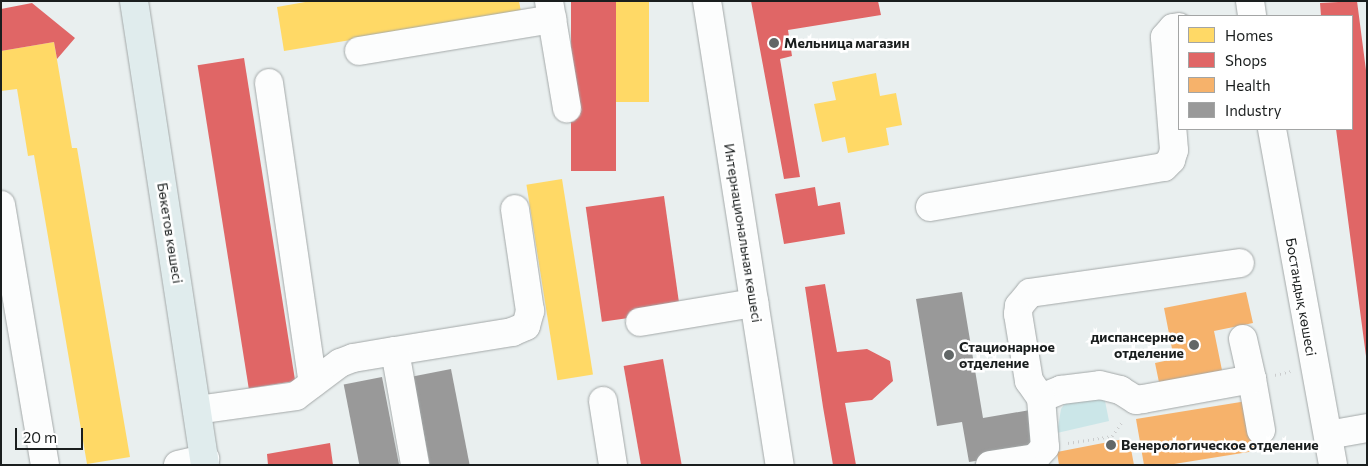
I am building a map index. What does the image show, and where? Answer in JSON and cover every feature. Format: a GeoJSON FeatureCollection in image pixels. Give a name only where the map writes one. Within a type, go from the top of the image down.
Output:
{"type":"FeatureCollection","features":[{"type":"Feature","properties":{"kind":"main road","name":"Бөкетов көшесі"},"geometry":{"type":"LineString","coordinates":[[134,1],[205,462]]}},
{"type":"Feature","properties":{"kind":"street","name":"Интернациональная көшесі"},"geometry":{"type":"LineString","coordinates":[[707,1],[780,465]]}},
{"type":"Feature","properties":{"kind":"street"},"geometry":{"type":"LineString","coordinates":[[359,51],[550,10],[567,108]]}},
{"type":"Feature","properties":{"kind":"street"},"geometry":{"type":"LineString","coordinates":[[930,206],[1164,167],[1171,160],[1174,150],[1165,37],[1172,28],[1178,27]]}},
{"type":"Feature","properties":{"kind":"street"},"geometry":{"type":"LineString","coordinates":[[269,83],[313,383]]}},
{"type":"Feature","properties":{"kind":"street","name":"Бостандық көшесі"},"geometry":{"type":"LineString","coordinates":[[1272,130],[1313,367],[1333,465]]}},
{"type":"Feature","properties":{"kind":"street"},"geometry":{"type":"LineString","coordinates":[[1,205],[45,465]]}},
{"type":"Feature","properties":{"kind":"street"},"geometry":{"type":"LineString","coordinates":[[197,410],[296,396],[340,363],[353,358],[512,332],[526,326],[530,312],[515,209]]}},
{"type":"Feature","properties":{"kind":"street"},"geometry":{"type":"LineString","coordinates":[[990,465],[1035,458],[1045,447],[1041,398],[1029,381],[1018,314],[1019,306],[1030,293],[1240,263]]}},
{"type":"Feature","properties":{"kind":"street"},"geometry":{"type":"LineString","coordinates":[[640,322],[754,303]]}},
{"type":"Feature","properties":{"kind":"street"},"geometry":{"type":"LineString","coordinates":[[1243,339],[1261,430]]}},
{"type":"Feature","properties":{"kind":"street"},"geometry":{"type":"LineString","coordinates":[[395,352],[415,465]]}},
{"type":"Feature","properties":{"kind":"street"},"geometry":{"type":"LineString","coordinates":[[1041,398],[1061,390],[1100,385],[1136,400],[1252,379]]}},
{"type":"Feature","properties":{"kind":"street"},"geometry":{"type":"LineString","coordinates":[[603,402],[614,465]]}},
{"type":"Feature","properties":{"kind":"street"},"geometry":{"type":"LineString","coordinates":[[1328,435],[1367,428]]}},
{"type":"Feature","properties":{"kind":"street"},"geometry":{"type":"LineString","coordinates":[[178,465],[205,462]]}},
{"type":"Feature","properties":{"kind":"path"},"geometry":{"type":"LineString","coordinates":[[1252,379],[1313,367]]}},
{"type":"Feature","properties":{"kind":"path"},"geometry":{"type":"LineString","coordinates":[[1045,447],[1112,436],[1136,400]]}},
{"type":"Feature","properties":{"kind":"shaded area"},"geometry":{"type":"Polygon","coordinates":[[[1103,391],[1109,421],[1057,433],[1061,409],[1071,395],[1103,391]]]}},
{"type":"Feature","properties":{"kind":"building: Homes"},"geometry":{"type":"Polygon","coordinates":[[[311,1],[519,1],[521,12],[284,51],[277,7],[311,1]]]}},
{"type":"Feature","properties":{"kind":"building: Homes"},"geometry":{"type":"Polygon","coordinates":[[[616,1],[649,1],[649,102],[616,102],[616,1]]]}},
{"type":"Feature","properties":{"kind":"building: Homes"},"geometry":{"type":"Polygon","coordinates":[[[54,42],[72,148],[77,148],[130,457],[87,464],[34,155],[28,156],[17,89],[1,91],[1,51],[54,42]]]}},
{"type":"Feature","properties":{"kind":"building: Homes"},"geometry":{"type":"Polygon","coordinates":[[[876,73],[880,96],[896,93],[902,125],[886,128],[889,145],[848,153],[845,137],[822,142],[814,104],[836,100],[832,82],[876,73]]]}},
{"type":"Feature","properties":{"kind":"building: Homes"},"geometry":{"type":"Polygon","coordinates":[[[562,179],[593,375],[557,380],[526,185],[562,179]]]}},
{"type":"Feature","properties":{"kind":"building: Shops"},"geometry":{"type":"Polygon","coordinates":[[[571,1],[616,1],[616,171],[571,171],[571,1]]]}},
{"type":"Feature","properties":{"kind":"building: Shops","name":"Мельница магазин"},"geometry":{"type":"Polygon","coordinates":[[[751,1],[878,1],[881,15],[788,30],[792,56],[780,59],[800,177],[784,179],[751,1]]]}},
{"type":"Feature","properties":{"kind":"building: Shops"},"geometry":{"type":"Polygon","coordinates":[[[1357,1],[1367,78],[1366,356],[1336,130],[1353,130],[1353,15],[1321,15],[1320,3],[1357,1]]]}},
{"type":"Feature","properties":{"kind":"building: Shops"},"geometry":{"type":"Polygon","coordinates":[[[32,3],[75,38],[57,59],[54,42],[1,51],[1,9],[32,3]]]}},
{"type":"Feature","properties":{"kind":"building: Shops"},"geometry":{"type":"Polygon","coordinates":[[[244,58],[295,381],[249,388],[198,65],[244,58]]]}},
{"type":"Feature","properties":{"kind":"building: Shops"},"geometry":{"type":"Polygon","coordinates":[[[815,187],[818,206],[840,202],[845,234],[784,244],[775,194],[815,187]]]}},
{"type":"Feature","properties":{"kind":"building: Shops"},"geometry":{"type":"Polygon","coordinates":[[[664,196],[680,311],[602,322],[586,207],[664,196]]]}},
{"type":"Feature","properties":{"kind":"building: Shops"},"geometry":{"type":"Polygon","coordinates":[[[825,284],[837,352],[867,349],[890,361],[893,381],[872,400],[845,403],[856,465],[833,465],[823,407],[805,287],[825,284]]]}},
{"type":"Feature","properties":{"kind":"building: Shops"},"geometry":{"type":"Polygon","coordinates":[[[663,359],[682,465],[641,465],[624,366],[663,359]]]}},
{"type":"Feature","properties":{"kind":"building: Shops"},"geometry":{"type":"Polygon","coordinates":[[[330,443],[333,465],[268,465],[267,454],[330,443]]]}},
{"type":"Feature","properties":{"kind":"building: Health","name":"диспансерное отделение"},"geometry":{"type":"Polygon","coordinates":[[[1246,292],[1253,323],[1214,331],[1224,380],[1161,392],[1155,363],[1174,359],[1164,308],[1246,292]]]}},
{"type":"Feature","properties":{"kind":"building: Health"},"geometry":{"type":"Polygon","coordinates":[[[1253,400],[1261,450],[1168,465],[1144,465],[1136,419],[1253,400]]]}},
{"type":"Feature","properties":{"kind":"building: Health","name":"Венерологическое отделение"},"geometry":{"type":"Polygon","coordinates":[[[1129,438],[1134,465],[1059,465],[1057,452],[1129,438]]]}},
{"type":"Feature","properties":{"kind":"building: Industry","name":"Стационарное отделение"},"geometry":{"type":"Polygon","coordinates":[[[962,292],[983,418],[1030,410],[1037,451],[969,462],[962,422],[937,426],[916,299],[962,292]]]}},
{"type":"Feature","properties":{"kind":"building: Industry"},"geometry":{"type":"Polygon","coordinates":[[[451,369],[470,465],[430,465],[413,376],[451,369]]]}},
{"type":"Feature","properties":{"kind":"building: Industry"},"geometry":{"type":"Polygon","coordinates":[[[382,377],[399,465],[359,465],[344,384],[382,377]]]}},
{"type":"Feature","properties":{"kind":"place","name":"Мельница магазин"},"geometry":{"type":"Point","coordinates":[774,43]}},
{"type":"Feature","properties":{"kind":"place","name":"диспансерное отделение"},"geometry":{"type":"Point","coordinates":[1194,345]}},
{"type":"Feature","properties":{"kind":"place","name":"Стационарное отделение"},"geometry":{"type":"Point","coordinates":[949,355]}},
{"type":"Feature","properties":{"kind":"place","name":"Венерологическое отделение"},"geometry":{"type":"Point","coordinates":[1111,445]}}]}
